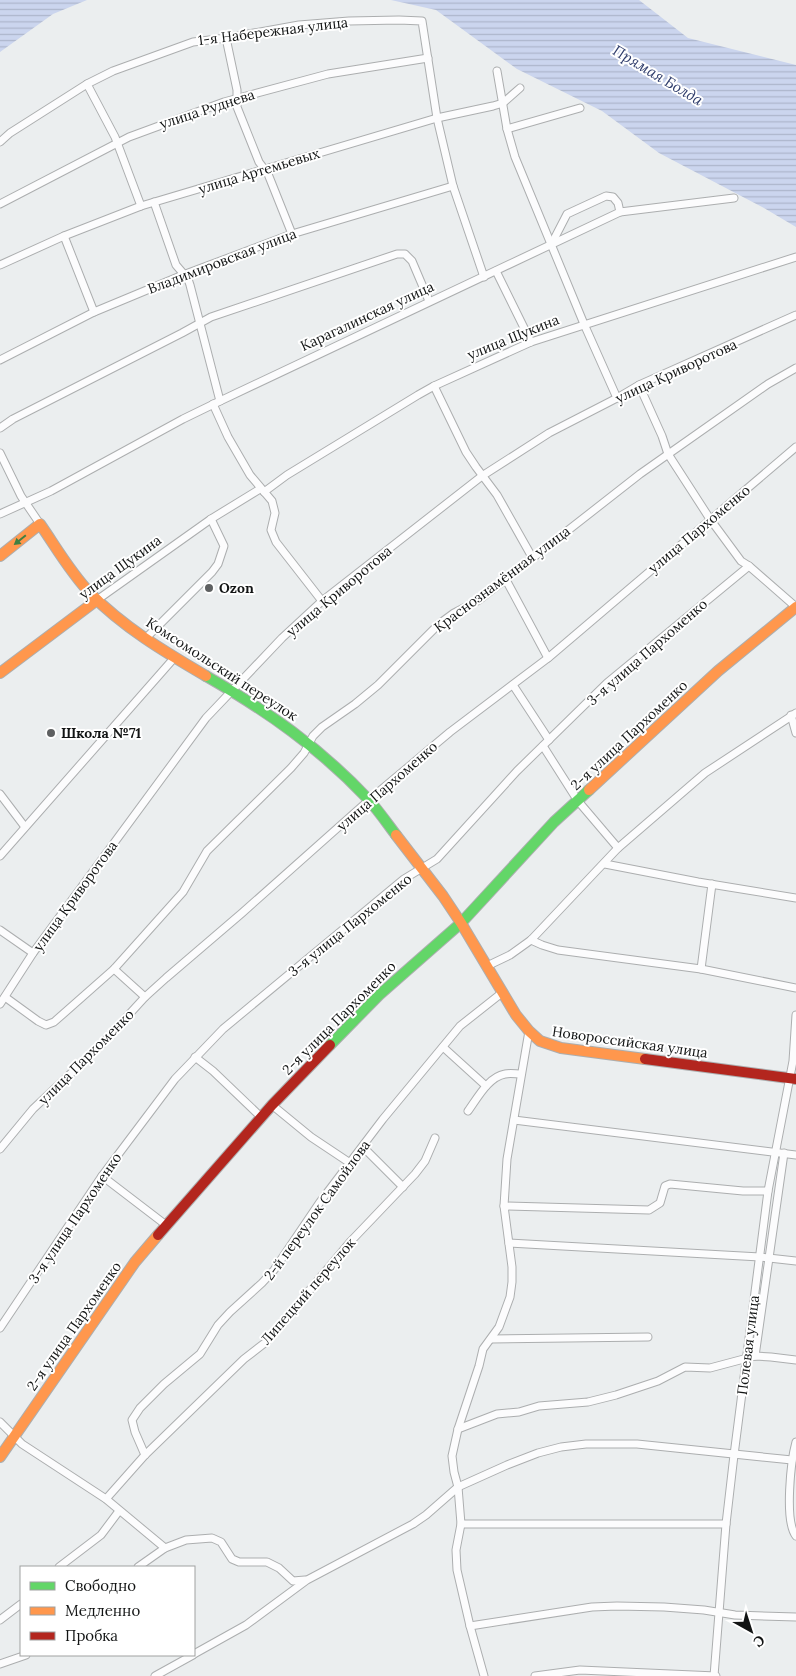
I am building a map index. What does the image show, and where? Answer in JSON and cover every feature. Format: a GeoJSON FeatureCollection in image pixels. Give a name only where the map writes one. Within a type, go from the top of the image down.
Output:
{"type":"FeatureCollection","features":[{"type":"Feature","properties":{"kind":"street","name":"1-я Набережная улица"},"geometry":{"type":"LineString","coordinates":[[0,142],[10,133],[87,84],[113,71],[193,42],[299,26],[349,21],[398,20],[422,22],[428,58]]}},
{"type":"Feature","properties":{"kind":"street"},"geometry":{"type":"LineString","coordinates":[[226,38],[238,90],[237,107],[259,162],[268,174],[292,234]]}},
{"type":"Feature","properties":{"kind":"street"},"geometry":{"type":"LineString","coordinates":[[428,58],[437,118],[453,186],[484,277]]}},
{"type":"Feature","properties":{"kind":"street","name":"улица Руднева"},"geometry":{"type":"LineString","coordinates":[[0,204],[143,130],[237,98],[328,74],[428,58]]}},
{"type":"Feature","properties":{"kind":"street"},"geometry":{"type":"LineString","coordinates":[[497,72],[507,128],[515,157],[584,324],[617,398]]}},
{"type":"Feature","properties":{"kind":"street"},"geometry":{"type":"LineString","coordinates":[[87,84],[117,142],[141,206]]}},
{"type":"Feature","properties":{"kind":"street","name":"улица Артемьевых"},"geometry":{"type":"LineString","coordinates":[[0,264],[64,236],[141,206],[437,118],[503,103],[520,88]]}},
{"type":"Feature","properties":{"kind":"street"},"geometry":{"type":"LineString","coordinates":[[507,128],[580,108]]}},
{"type":"Feature","properties":{"kind":"street","name":"Владимировская улица"},"geometry":{"type":"LineString","coordinates":[[0,360],[94,312],[183,275],[292,234],[453,186]]}},
{"type":"Feature","properties":{"kind":"street"},"geometry":{"type":"LineString","coordinates":[[551,245],[567,214],[606,196],[614,197],[620,212]]}},
{"type":"Feature","properties":{"kind":"street","name":"Карагалинская улица"},"geometry":{"type":"LineString","coordinates":[[0,514],[51,491],[216,403],[620,212],[734,198]]}},
{"type":"Feature","properties":{"kind":"street"},"geometry":{"type":"LineString","coordinates":[[154,202],[176,265],[190,285],[200,322],[216,403],[228,437],[250,476],[272,501],[275,513],[271,530],[276,542],[322,601]]}},
{"type":"Feature","properties":{"kind":"street"},"geometry":{"type":"LineString","coordinates":[[64,236],[94,312]]}},
{"type":"Feature","properties":{"kind":"street"},"geometry":{"type":"LineString","coordinates":[[0,428],[13,419],[211,317],[397,254],[406,254],[412,262],[429,301]]}},
{"type":"Feature","properties":{"kind":"street","name":"улица Щукина"},"geometry":{"type":"LineString","coordinates":[[0,673],[97,600],[211,519],[434,386],[531,342],[796,257]]}},
{"type":"Feature","properties":{"kind":"street"},"geometry":{"type":"LineString","coordinates":[[496,271],[531,342]]}},
{"type":"Feature","properties":{"kind":"street","name":"улица Криворотова"},"geometry":{"type":"LineString","coordinates":[[0,1004],[33,953],[206,718],[282,638],[322,601],[482,476],[549,433],[639,385],[796,315]]}},
{"type":"Feature","properties":{"kind":"street","name":"Краснознамённая улица"},"geometry":{"type":"LineString","coordinates":[[5,997],[38,1021],[46,1025],[54,1022],[114,969],[183,892],[207,851],[291,768],[304,753],[313,736],[322,727],[378,685],[439,624],[454,613],[478,600],[668,454],[768,384],[796,368]]}},
{"type":"Feature","properties":{"kind":"street"},"geometry":{"type":"LineString","coordinates":[[639,385],[668,454],[710,519],[741,561],[796,607]]}},
{"type":"Feature","properties":{"kind":"street"},"geometry":{"type":"LineString","coordinates":[[434,386],[466,452],[497,495],[532,557]]}},
{"type":"Feature","properties":{"kind":"street","name":"улица Пархоменко"},"geometry":{"type":"LineString","coordinates":[[0,1149],[34,1108],[101,1045],[145,997],[242,914],[369,800],[450,732],[548,658],[796,448]]}},
{"type":"Feature","properties":{"kind":"street"},"geometry":{"type":"LineString","coordinates":[[0,453],[25,503],[40,524],[0,556]]}},
{"type":"Feature","properties":{"kind":"street"},"geometry":{"type":"LineString","coordinates":[[146,638],[218,564],[224,546],[211,519]]}},
{"type":"Feature","properties":{"kind":"street","name":"Комсомольский переулок"},"geometry":{"type":"LineString","coordinates":[[40,524],[74,574],[97,600],[146,638],[260,708],[309,745],[369,800],[422,868],[461,923],[494,977]]}},
{"type":"Feature","properties":{"kind":"street","name":"3-я улица Пархоменко"},"geometry":{"type":"LineString","coordinates":[[0,1328],[102,1176],[175,1079],[195,1057],[223,1030],[404,879],[437,859],[517,771],[607,683],[749,566]]}},
{"type":"Feature","properties":{"kind":"street"},"geometry":{"type":"LineString","coordinates":[[505,578],[548,658]]}},
{"type":"Feature","properties":{"kind":"street","name":"2-я улица Пархоменко"},"geometry":{"type":"LineString","coordinates":[[0,1457],[135,1262],[272,1105],[379,994],[461,923],[554,822],[718,671],[796,607]]}},
{"type":"Feature","properties":{"kind":"street"},"geometry":{"type":"LineString","coordinates":[[0,856],[175,657]]}},
{"type":"Feature","properties":{"kind":"street"},"geometry":{"type":"LineString","coordinates":[[513,685],[549,740]]}},
{"type":"Feature","properties":{"kind":"street"},"geometry":{"type":"LineString","coordinates":[[487,966],[510,955],[531,940],[605,864],[618,848],[705,773],[793,714],[796,733]]}},
{"type":"Feature","properties":{"kind":"street"},"geometry":{"type":"LineString","coordinates":[[543,746],[578,801],[618,848]]}},
{"type":"Feature","properties":{"kind":"street"},"geometry":{"type":"LineString","coordinates":[[0,794],[25,827]]}},
{"type":"Feature","properties":{"kind":"street"},"geometry":{"type":"LineString","coordinates":[[605,864],[796,898]]}},
{"type":"Feature","properties":{"kind":"street"},"geometry":{"type":"LineString","coordinates":[[701,969],[712,884]]}},
{"type":"Feature","properties":{"kind":"street"},"geometry":{"type":"LineString","coordinates":[[0,930],[33,953]]}},
{"type":"Feature","properties":{"kind":"street"},"geometry":{"type":"LineString","coordinates":[[531,940],[558,950],[701,969],[796,988]]}},
{"type":"Feature","properties":{"kind":"street"},"geometry":{"type":"LineString","coordinates":[[114,969],[145,997]]}},
{"type":"Feature","properties":{"kind":"street","name":"Новороссийская улица"},"geometry":{"type":"LineString","coordinates":[[494,977],[516,1015],[529,1031],[540,1041],[549,1045],[793,1078]]}},
{"type":"Feature","properties":{"kind":"street","name":"2-й переулок Самойлова"},"geometry":{"type":"LineString","coordinates":[[145,1455],[132,1420],[140,1408],[164,1384],[200,1354],[218,1325],[268,1277],[320,1202],[383,1119],[460,1026],[504,992]]}},
{"type":"Feature","properties":{"kind":"street","name":"Полевая улица"},"geometry":{"type":"LineString","coordinates":[[715,1676],[726,1524],[734,1455],[768,1191],[775,1152],[793,1078],[796,1015]]}},
{"type":"Feature","properties":{"kind":"street"},"geometry":{"type":"LineString","coordinates":[[485,1675],[470,1626],[457,1560],[456,1550],[461,1524],[458,1488],[452,1456],[458,1429],[483,1349],[499,1327],[510,1297],[512,1267],[504,1206],[507,1159],[529,1031]]}},
{"type":"Feature","properties":{"kind":"street"},"geometry":{"type":"LineString","coordinates":[[443,1047],[486,1086]]}},
{"type":"Feature","properties":{"kind":"street"},"geometry":{"type":"LineString","coordinates":[[195,1057],[213,1071],[261,1117]]}},
{"type":"Feature","properties":{"kind":"street"},"geometry":{"type":"LineString","coordinates":[[468,1111],[486,1086],[496,1077],[505,1074],[521,1074]]}},
{"type":"Feature","properties":{"kind":"street"},"geometry":{"type":"LineString","coordinates":[[272,1105],[311,1137],[350,1164]]}},
{"type":"Feature","properties":{"kind":"street"},"geometry":{"type":"LineString","coordinates":[[514,1120],[796,1155]]}},
{"type":"Feature","properties":{"kind":"street","name":"Липецкий переулок"},"geometry":{"type":"LineString","coordinates":[[106,1499],[145,1455],[244,1359],[266,1342],[351,1240],[403,1187],[425,1161],[435,1138]]}},
{"type":"Feature","properties":{"kind":"street"},"geometry":{"type":"LineString","coordinates":[[363,1147],[403,1187]]}},
{"type":"Feature","properties":{"kind":"street"},"geometry":{"type":"LineString","coordinates":[[756,1356],[768,1258],[784,1153]]}},
{"type":"Feature","properties":{"kind":"street"},"geometry":{"type":"LineString","coordinates":[[102,1176],[166,1225]]}},
{"type":"Feature","properties":{"kind":"street"},"geometry":{"type":"LineString","coordinates":[[504,1206],[649,1210],[660,1202],[665,1186],[670,1184],[743,1191],[768,1191]]}},
{"type":"Feature","properties":{"kind":"street"},"geometry":{"type":"LineString","coordinates":[[509,1243],[760,1256],[796,1261]]}},
{"type":"Feature","properties":{"kind":"street"},"geometry":{"type":"LineString","coordinates":[[491,1339],[648,1337]]}},
{"type":"Feature","properties":{"kind":"street"},"geometry":{"type":"LineString","coordinates":[[458,1429],[496,1414],[519,1412],[539,1406],[588,1402],[616,1395],[652,1384],[685,1367],[710,1368],[756,1356],[796,1360]]}},
{"type":"Feature","properties":{"kind":"street"},"geometry":{"type":"LineString","coordinates":[[0,1422],[37,1454],[106,1499],[118,1511],[165,1548]]}},
{"type":"Feature","properties":{"kind":"street"},"geometry":{"type":"LineString","coordinates":[[796,1442],[792,1460],[789,1506],[790,1522],[796,1536]]}},
{"type":"Feature","properties":{"kind":"street"},"geometry":{"type":"LineString","coordinates":[[195,1654],[246,1625],[307,1580],[413,1524],[458,1488],[538,1453],[561,1447],[586,1444],[637,1444],[792,1460]]}},
{"type":"Feature","properties":{"kind":"street"},"geometry":{"type":"LineString","coordinates":[[60,1566],[101,1535],[118,1511]]}},
{"type":"Feature","properties":{"kind":"street"},"geometry":{"type":"LineString","coordinates":[[461,1524],[726,1524]]}},
{"type":"Feature","properties":{"kind":"street"},"geometry":{"type":"LineString","coordinates":[[139,1566],[165,1548],[186,1540],[212,1538],[221,1542],[232,1559],[239,1562],[267,1562],[278,1568],[293,1582],[307,1580]]}},
{"type":"Feature","properties":{"kind":"street"},"geometry":{"type":"LineString","coordinates":[[0,1620],[20,1605]]}},
{"type":"Feature","properties":{"kind":"street"},"geometry":{"type":"LineString","coordinates":[[470,1626],[592,1607],[664,1607],[719,1613],[796,1617]]}},
{"type":"Feature","properties":{"kind":"street"},"geometry":{"type":"LineString","coordinates":[[0,1664],[23,1656]]}},
{"type":"Feature","properties":{"kind":"street"},"geometry":{"type":"LineString","coordinates":[[155,1676],[191,1656]]}},
{"type":"Feature","properties":{"kind":"street"},"geometry":{"type":"LineString","coordinates":[[535,1676],[580,1670],[715,1676]]}},
{"type":"Feature","properties":{"kind":"water"},"geometry":{"type":"Polygon","coordinates":[[[0,0],[87,0],[53,14],[0,52],[0,0]]]}},
{"type":"Feature","properties":{"kind":"water","name":"Прямая Болда"},"geometry":{"type":"Polygon","coordinates":[[[391,0],[639,0],[688,38],[796,65],[796,227],[764,208],[659,153],[602,111],[517,69],[436,10],[391,0]]]}},
{"type":"Feature","properties":{"kind":"traffic: fast"},"geometry":{"type":"LineString","coordinates":[[206,676],[250,703],[311,746],[368,799],[396,835]]}},
{"type":"Feature","properties":{"kind":"traffic: fast"},"geometry":{"type":"LineString","coordinates":[[330,1045],[379,995],[461,923],[554,822],[589,790]]}},
{"type":"Feature","properties":{"kind":"traffic: slow"},"geometry":{"type":"LineString","coordinates":[[0,556],[40,524],[76,577],[116,617],[175,658],[206,676]]}},
{"type":"Feature","properties":{"kind":"traffic: slow"},"geometry":{"type":"LineString","coordinates":[[0,673],[97,600]]}},
{"type":"Feature","properties":{"kind":"traffic: slow"},"geometry":{"type":"LineString","coordinates":[[589,790],[718,671],[796,607]]}},
{"type":"Feature","properties":{"kind":"traffic: slow"},"geometry":{"type":"LineString","coordinates":[[396,835],[443,896],[516,1015],[540,1041],[561,1048],[645,1059]]}},
{"type":"Feature","properties":{"kind":"traffic: slow"},"geometry":{"type":"LineString","coordinates":[[0,1457],[135,1262],[158,1235]]}},
{"type":"Feature","properties":{"kind":"traffic: jam"},"geometry":{"type":"LineString","coordinates":[[158,1235],[272,1105],[330,1045]]}},
{"type":"Feature","properties":{"kind":"traffic: jam"},"geometry":{"type":"LineString","coordinates":[[645,1059],[796,1079]]}},
{"type":"Feature","properties":{"kind":"place","name":"Ozon"},"geometry":{"type":"Point","coordinates":[209,588]}},
{"type":"Feature","properties":{"kind":"place","name":"Школа №71"},"geometry":{"type":"Point","coordinates":[51,733]}}]}
